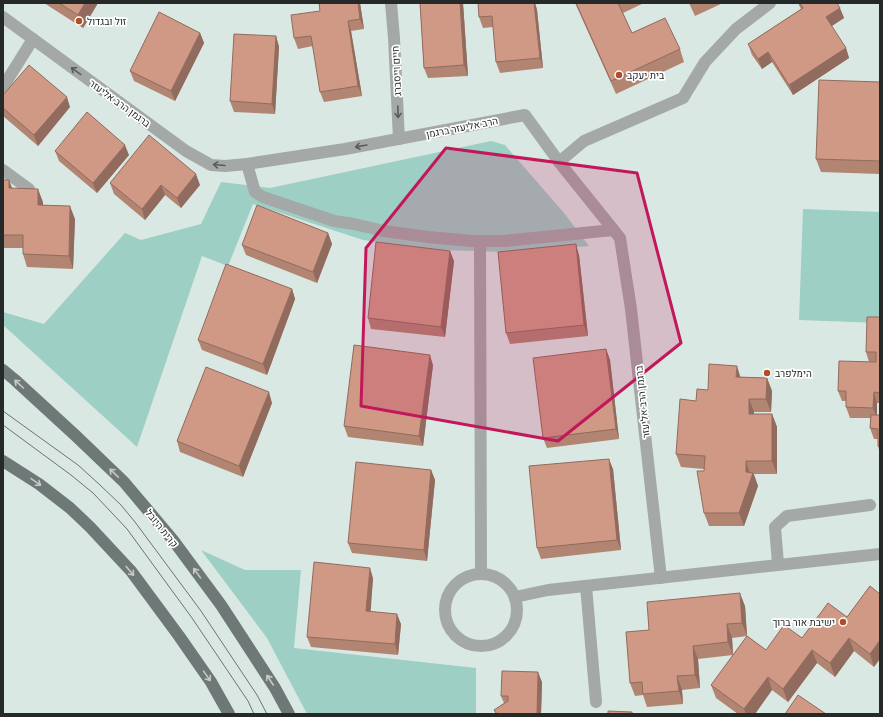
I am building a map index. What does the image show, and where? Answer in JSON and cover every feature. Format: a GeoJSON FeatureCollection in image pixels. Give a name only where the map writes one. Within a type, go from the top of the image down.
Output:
{"type":"FeatureCollection","features":[{"type":"Feature","properties":{"kind":"main road","name":"קרית היובל"},"geometry":{"type":"LineString","coordinates":[[3,370],[124,482],[173,540],[221,606],[275,688],[289,714]]}},
{"type":"Feature","properties":{"kind":"main road"},"geometry":{"type":"LineString","coordinates":[[3,461],[39,484],[70,508],[131,571],[211,682],[229,714]]}},
{"type":"Feature","properties":{"kind":"street","name":"חיים וייסברג"},"geometry":{"type":"LineString","coordinates":[[391,3],[399,139]]}},
{"type":"Feature","properties":{"kind":"street"},"geometry":{"type":"LineString","coordinates":[[559,162],[584,141],[683,98],[706,62],[730,35],[770,3]]}},
{"type":"Feature","properties":{"kind":"street","name":"ברגמן הרב אליעזר"},"geometry":{"type":"LineString","coordinates":[[3,17],[186,151],[211,165],[225,166],[247,164],[399,139]]}},
{"type":"Feature","properties":{"kind":"street"},"geometry":{"type":"LineString","coordinates":[[3,88],[33,39]]}},
{"type":"Feature","properties":{"kind":"street","name":"הרב אליעזר ברגמן"},"geometry":{"type":"LineString","coordinates":[[399,139],[525,114]]}},
{"type":"Feature","properties":{"kind":"street","name":"ברגמן הרב אליעזר"},"geometry":{"type":"LineString","coordinates":[[525,114],[559,162],[620,238],[631,309],[661,578]]}},
{"type":"Feature","properties":{"kind":"street"},"geometry":{"type":"LineString","coordinates":[[247,164],[255,192],[334,222],[428,237],[480,241],[504,241],[613,230]]}},
{"type":"Feature","properties":{"kind":"street"},"geometry":{"type":"LineString","coordinates":[[3,170],[30,189]]}},
{"type":"Feature","properties":{"kind":"street"},"geometry":{"type":"LineString","coordinates":[[480,241],[481,573]]}},
{"type":"Feature","properties":{"kind":"street"},"geometry":{"type":"LineString","coordinates":[[778,564],[775,527],[787,516],[870,505]]}},
{"type":"Feature","properties":{"kind":"street"},"geometry":{"type":"LineString","coordinates":[[514,597],[548,590],[880,554]]}},
{"type":"Feature","properties":{"kind":"street"},"geometry":{"type":"LineString","coordinates":[[481,573],[493,576],[504,582],[512,591],[514,597],[517,603],[517,615],[514,626],[507,635],[498,642],[487,646],[475,646],[464,643],[455,636],[448,626],[445,615],[445,602],[450,591],[458,582],[469,575],[481,573]]}},
{"type":"Feature","properties":{"kind":"street"},"geometry":{"type":"LineString","coordinates":[[586,586],[596,702]]}},
{"type":"Feature","properties":{"kind":"highlighted area"},"geometry":{"type":"Polygon","coordinates":[[[446,148],[637,173],[681,343],[558,441],[361,406],[366,248],[446,148]]]}},
{"type":"Feature","properties":{"kind":"green space"},"geometry":{"type":"Polygon","coordinates":[[[491,141],[505,145],[564,213],[589,246],[510,252],[440,250],[363,240],[253,204],[228,266],[202,256],[137,447],[3,325],[3,312],[44,324],[125,233],[141,240],[201,224],[221,182],[270,188],[491,141]]]}},
{"type":"Feature","properties":{"kind":"green space"},"geometry":{"type":"Polygon","coordinates":[[[803,209],[880,212],[880,323],[799,320],[803,209]]]}},
{"type":"Feature","properties":{"kind":"green space"},"geometry":{"type":"Polygon","coordinates":[[[201,550],[245,570],[301,570],[294,648],[476,668],[476,714],[307,714],[267,638],[201,550]]]}},
{"type":"Feature","properties":{"kind":"building"},"geometry":{"type":"Polygon","coordinates":[[[59,3],[85,3],[78,15],[59,3]]]}},
{"type":"Feature","properties":{"kind":"building"},"geometry":{"type":"Polygon","coordinates":[[[319,3],[358,3],[360,19],[348,21],[358,86],[320,92],[311,36],[294,38],[291,15],[320,11],[319,3]]]}},
{"type":"Feature","properties":{"kind":"building"},"geometry":{"type":"Polygon","coordinates":[[[420,3],[460,3],[464,65],[424,68],[420,3]]]}},
{"type":"Feature","properties":{"kind":"building"},"geometry":{"type":"Polygon","coordinates":[[[478,3],[534,3],[540,58],[496,62],[492,16],[479,17],[478,3]]]}},
{"type":"Feature","properties":{"kind":"building"},"geometry":{"type":"Polygon","coordinates":[[[576,3],[618,3],[632,33],[665,18],[680,49],[611,81],[576,3]]]}},
{"type":"Feature","properties":{"kind":"building"},"geometry":{"type":"Polygon","coordinates":[[[800,3],[837,3],[840,8],[826,17],[846,48],[789,85],[768,52],[758,59],[748,44],[803,8],[800,3]]]}},
{"type":"Feature","properties":{"kind":"building"},"geometry":{"type":"Polygon","coordinates":[[[159,12],[200,33],[171,91],[130,71],[159,12]]]}},
{"type":"Feature","properties":{"kind":"building"},"geometry":{"type":"Polygon","coordinates":[[[234,34],[276,36],[272,104],[230,101],[234,34]]]}},
{"type":"Feature","properties":{"kind":"building"},"geometry":{"type":"Polygon","coordinates":[[[29,65],[67,97],[34,135],[3,108],[3,95],[29,65]]]}},
{"type":"Feature","properties":{"kind":"building"},"geometry":{"type":"Polygon","coordinates":[[[819,80],[880,82],[880,161],[816,159],[819,80]]]}},
{"type":"Feature","properties":{"kind":"building"},"geometry":{"type":"Polygon","coordinates":[[[87,112],[125,145],[93,183],[55,151],[87,112]]]}},
{"type":"Feature","properties":{"kind":"building"},"geometry":{"type":"Polygon","coordinates":[[[149,135],[196,174],[177,198],[161,185],[142,209],[110,183],[149,135]]]}},
{"type":"Feature","properties":{"kind":"building"},"geometry":{"type":"Polygon","coordinates":[[[3,180],[9,180],[9,188],[38,189],[38,205],[70,206],[69,256],[23,254],[23,235],[3,235],[3,180]]]}},
{"type":"Feature","properties":{"kind":"building"},"geometry":{"type":"Polygon","coordinates":[[[257,205],[328,233],[313,272],[242,245],[257,205]]]}},
{"type":"Feature","properties":{"kind":"building"},"geometry":{"type":"Polygon","coordinates":[[[376,242],[450,251],[441,327],[368,318],[376,242]]]}},
{"type":"Feature","properties":{"kind":"building"},"geometry":{"type":"Polygon","coordinates":[[[576,244],[584,325],[506,333],[498,252],[576,244]]]}},
{"type":"Feature","properties":{"kind":"building"},"geometry":{"type":"Polygon","coordinates":[[[226,264],[292,289],[263,364],[198,340],[226,264]]]}},
{"type":"Feature","properties":{"kind":"building"},"geometry":{"type":"Polygon","coordinates":[[[867,317],[880,317],[880,393],[874,392],[873,408],[846,407],[846,391],[838,391],[839,361],[876,362],[876,352],[866,352],[867,317]]]}},
{"type":"Feature","properties":{"kind":"building"},"geometry":{"type":"Polygon","coordinates":[[[354,345],[430,355],[419,436],[344,426],[354,345]]]}},
{"type":"Feature","properties":{"kind":"building"},"geometry":{"type":"Polygon","coordinates":[[[606,349],[616,429],[543,438],[533,358],[606,349]]]}},
{"type":"Feature","properties":{"kind":"building"},"geometry":{"type":"Polygon","coordinates":[[[709,364],[737,366],[736,377],[767,378],[766,399],[749,399],[749,414],[772,414],[772,461],[746,461],[746,472],[753,473],[739,513],[704,513],[697,471],[704,471],[705,456],[676,454],[680,399],[696,401],[697,389],[708,390],[709,364]]]}},
{"type":"Feature","properties":{"kind":"building"},"geometry":{"type":"Polygon","coordinates":[[[206,367],[269,392],[239,466],[177,441],[206,367]]]}},
{"type":"Feature","properties":{"kind":"building"},"geometry":{"type":"Polygon","coordinates":[[[871,415],[880,415],[880,446],[878,446],[878,429],[870,428],[871,415]]]}},
{"type":"Feature","properties":{"kind":"building"},"geometry":{"type":"Polygon","coordinates":[[[609,459],[617,540],[537,548],[529,466],[609,459]]]}},
{"type":"Feature","properties":{"kind":"building"},"geometry":{"type":"Polygon","coordinates":[[[356,462],[431,470],[424,550],[348,543],[356,462]]]}},
{"type":"Feature","properties":{"kind":"building"},"geometry":{"type":"Polygon","coordinates":[[[314,562],[370,568],[366,611],[397,614],[395,644],[307,637],[314,562]]]}},
{"type":"Feature","properties":{"kind":"building"},"geometry":{"type":"Polygon","coordinates":[[[870,586],[880,594],[880,640],[870,654],[849,638],[830,663],[812,650],[783,689],[768,677],[744,709],[711,685],[747,636],[766,650],[784,625],[802,638],[828,603],[847,617],[870,586]]]}},
{"type":"Feature","properties":{"kind":"building"},"geometry":{"type":"Polygon","coordinates":[[[740,593],[742,623],[727,624],[728,642],[693,646],[695,675],[677,676],[679,691],[643,694],[642,682],[630,683],[626,632],[649,630],[647,602],[740,593]]]}},
{"type":"Feature","properties":{"kind":"building"},"geometry":{"type":"Polygon","coordinates":[[[502,671],[538,672],[537,714],[497,714],[494,710],[508,701],[508,696],[501,696],[502,671]]]}},
{"type":"Feature","properties":{"kind":"building"},"geometry":{"type":"Polygon","coordinates":[[[798,695],[826,714],[785,714],[798,695]]]}},
{"type":"Feature","properties":{"kind":"building"},"geometry":{"type":"Polygon","coordinates":[[[608,711],[632,712],[632,714],[608,714],[608,711]]]}},
{"type":"Feature","properties":{"kind":"tram line"},"geometry":{"type":"LineString","coordinates":[[3,411],[78,465],[121,505],[201,611],[257,695],[267,714]]}},
{"type":"Feature","properties":{"kind":"tram line"},"geometry":{"type":"LineString","coordinates":[[3,425],[93,493],[127,529],[192,618],[248,701],[254,714]]}},
{"type":"Feature","properties":{"kind":"place","name":"זול ובגדול"},"geometry":{"type":"Point","coordinates":[79,21]}},
{"type":"Feature","properties":{"kind":"place","name":"בית יעקב"},"geometry":{"type":"Point","coordinates":[619,75]}},
{"type":"Feature","properties":{"kind":"place","name":"הימלפרב"},"geometry":{"type":"Point","coordinates":[767,373]}},
{"type":"Feature","properties":{"kind":"place","name":"ישיבת אור ברוך"},"geometry":{"type":"Point","coordinates":[843,622]}}]}
